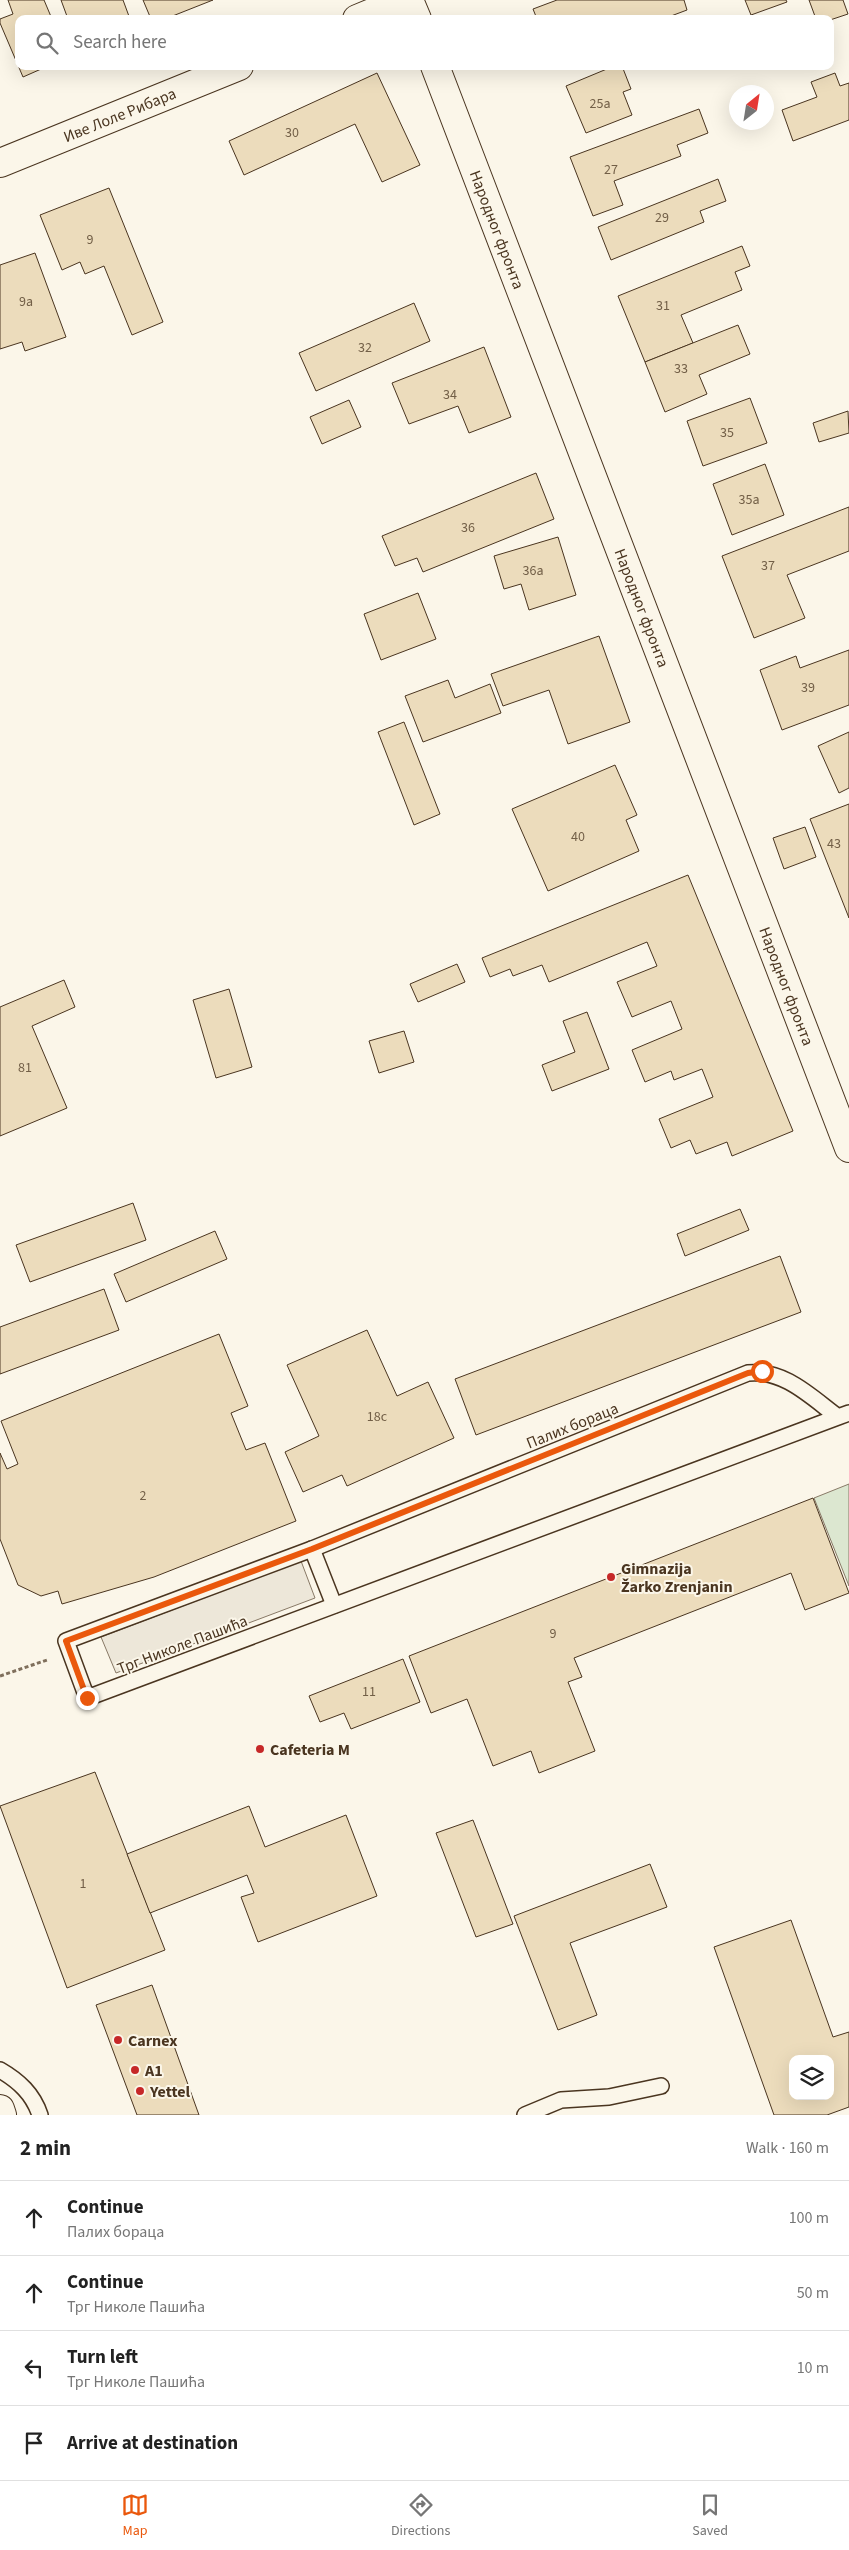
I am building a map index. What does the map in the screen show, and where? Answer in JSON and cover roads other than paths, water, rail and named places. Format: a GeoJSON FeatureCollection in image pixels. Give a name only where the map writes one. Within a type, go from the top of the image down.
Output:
{"type":"FeatureCollection","features":[{"type":"Feature","properties":{"kind":"street"},"geometry":{"type":"LineString","coordinates":[[367,15],[403,0]]}},
{"type":"Feature","properties":{"kind":"street"},"geometry":{"type":"LineString","coordinates":[[410,0],[416,15]]}},
{"type":"Feature","properties":{"kind":"street","name":"Иве Лоле Рибара"},"geometry":{"type":"LineString","coordinates":[[0,163],[229,70]]}},
{"type":"Feature","properties":{"kind":"street","name":"Народног фронта"},"geometry":{"type":"LineString","coordinates":[[437,70],[849,1148]]}},
{"type":"Feature","properties":{"kind":"street"},"geometry":{"type":"LineString","coordinates":[[0,2109],[2,2115]]}},
{"type":"Feature","properties":{"kind":"lane","name":"Палих бораца"},"geometry":{"type":"LineString","coordinates":[[312,1549],[748,1373],[762,1371],[788,1381],[844,1415]]}},
{"type":"Feature","properties":{"kind":"lane"},"geometry":{"type":"LineString","coordinates":[[312,1549],[334,1605],[844,1415]]}},
{"type":"Feature","properties":{"kind":"lane","name":"Трг Николе Пашића"},"geometry":{"type":"LineString","coordinates":[[312,1549],[66,1641],[87,1698],[334,1605]]}},
{"type":"Feature","properties":{"kind":"lane"},"geometry":{"type":"LineString","coordinates":[[0,2070],[24,2087],[31,2096],[40,2115]]}},
{"type":"Feature","properties":{"kind":"lane"},"geometry":{"type":"LineString","coordinates":[[525,2115],[561,2100],[609,2097],[661,2086]]}},
{"type":"Feature","properties":{"kind":"place","name":"Gimnazija Žarko Zrenjanin"},"geometry":{"type":"Point","coordinates":[611,1577]}},
{"type":"Feature","properties":{"kind":"place","name":"Cafeteria M"},"geometry":{"type":"Point","coordinates":[260,1749]}},
{"type":"Feature","properties":{"kind":"place","name":"Carnex"},"geometry":{"type":"Point","coordinates":[118,2040]}},
{"type":"Feature","properties":{"kind":"place","name":"A1"},"geometry":{"type":"Point","coordinates":[135,2070]}},
{"type":"Feature","properties":{"kind":"place","name":"Yettel"},"geometry":{"type":"Point","coordinates":[140,2091]}}]}
